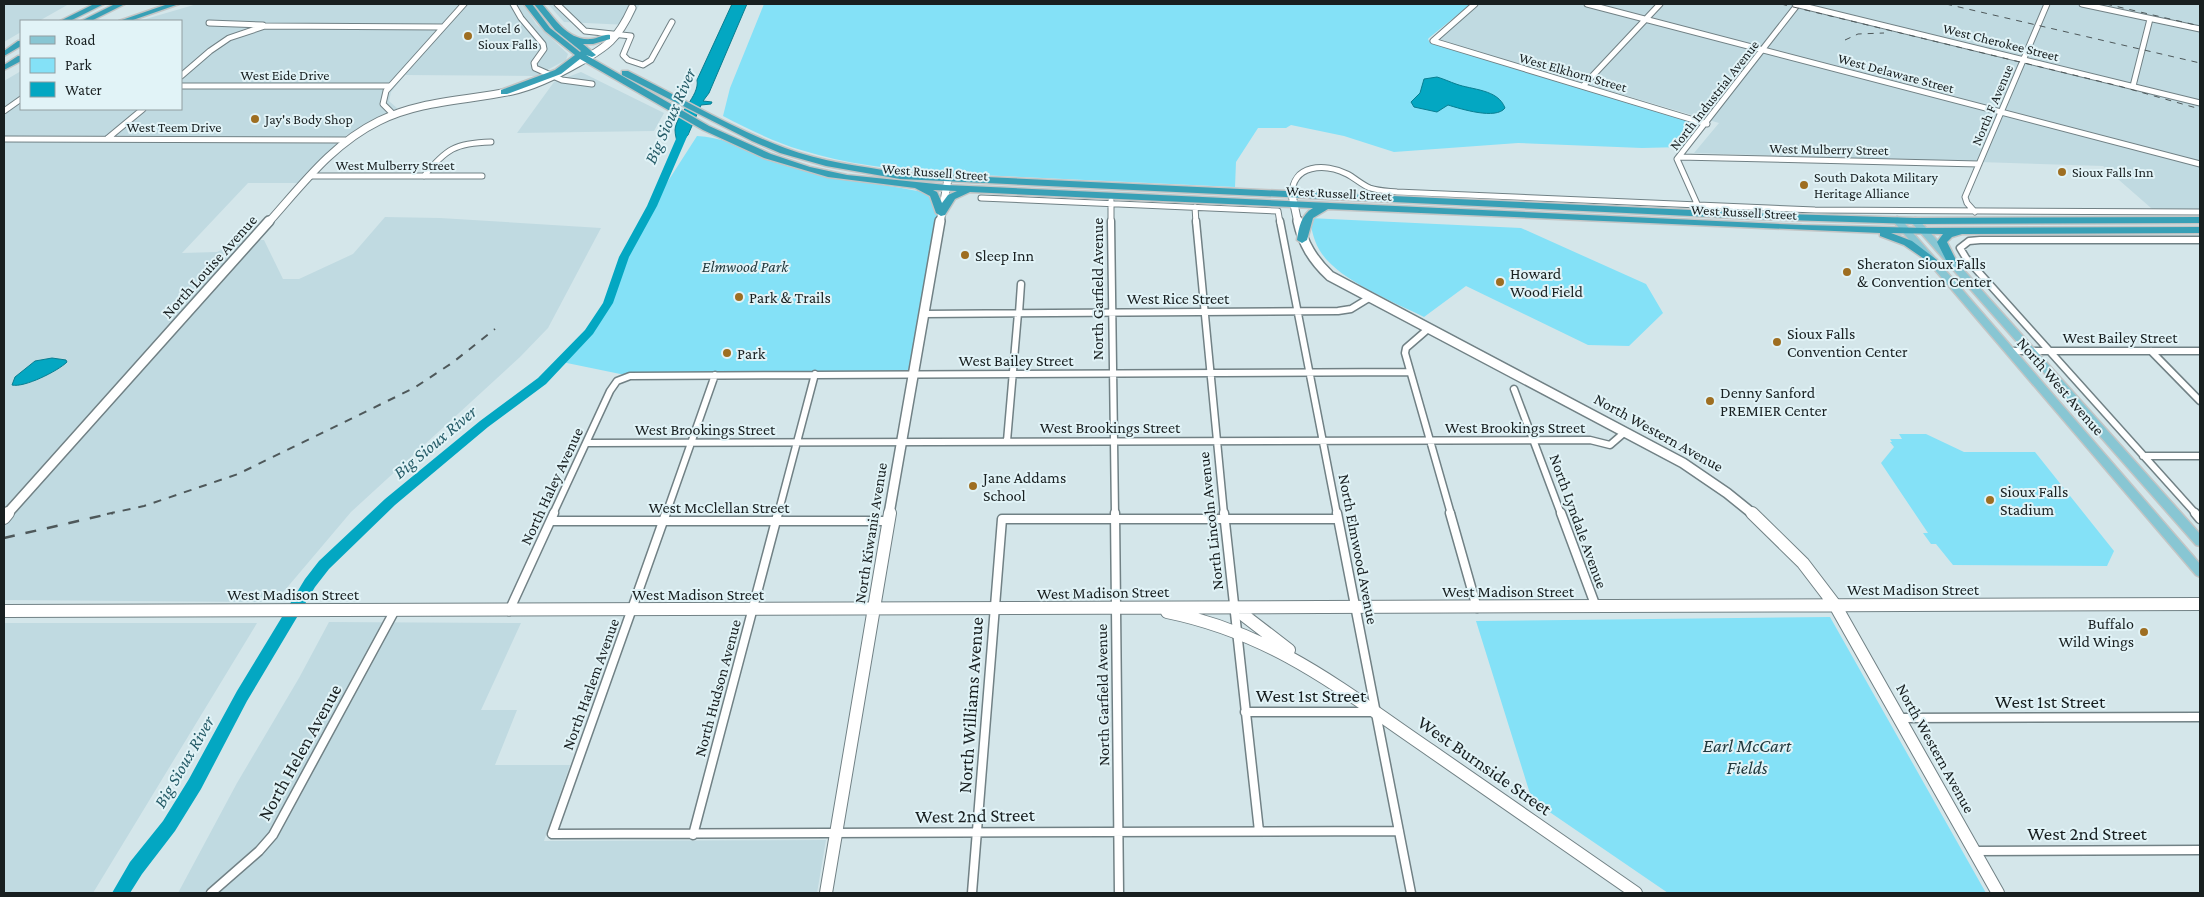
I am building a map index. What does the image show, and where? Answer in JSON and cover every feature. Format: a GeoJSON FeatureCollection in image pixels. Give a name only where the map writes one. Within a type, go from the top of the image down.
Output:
{"type":"FeatureCollection","features":[{"type":"Feature","properties":{"kind":"highway"},"geometry":{"type":"LineString","coordinates":[[58,20],[85,4]]}},
{"type":"Feature","properties":{"kind":"highway"},"geometry":{"type":"LineString","coordinates":[[66,20],[100,4]]}},
{"type":"Feature","properties":{"kind":"highway"},"geometry":{"type":"LineString","coordinates":[[87,20],[121,4]]}},
{"type":"Feature","properties":{"kind":"highway"},"geometry":{"type":"LineString","coordinates":[[126,20],[175,4]]}},
{"type":"Feature","properties":{"kind":"highway","name":"West Russell Street"},"geometry":{"type":"LineString","coordinates":[[528,4],[549,32],[585,54],[769,145],[818,162],[947,183],[1111,200],[1387,199],[1756,216],[1897,220],[2200,220]]}},
{"type":"Feature","properties":{"kind":"highway","name":"West Russell Street"},"geometry":{"type":"LineString","coordinates":[[538,4],[551,21],[602,69],[670,109],[714,132],[754,151],[801,168],[843,177],[898,185],[947,183],[1293,199],[1364,208],[1855,229],[1996,231],[2200,230]]}},
{"type":"Feature","properties":{"kind":"highway"},"geometry":{"type":"LineString","coordinates":[[504,92],[549,76],[585,54],[608,35]]}},
{"type":"Feature","properties":{"kind":"highway"},"geometry":{"type":"LineString","coordinates":[[574,41],[589,43],[608,35]]}},
{"type":"Feature","properties":{"kind":"highway"},"geometry":{"type":"LineString","coordinates":[[4,54],[20,45]]}},
{"type":"Feature","properties":{"kind":"highway"},"geometry":{"type":"LineString","coordinates":[[4,68],[20,59]]}},
{"type":"Feature","properties":{"kind":"highway"},"geometry":{"type":"LineString","coordinates":[[568,68],[588,64],[602,69]]}},
{"type":"Feature","properties":{"kind":"highway"},"geometry":{"type":"LineString","coordinates":[[4,73],[20,65]]}},
{"type":"Feature","properties":{"kind":"highway"},"geometry":{"type":"LineString","coordinates":[[898,185],[931,192],[938,200],[941,214]]}},
{"type":"Feature","properties":{"kind":"highway"},"geometry":{"type":"LineString","coordinates":[[941,214],[948,200],[959,193],[1011,191]]}},
{"type":"Feature","properties":{"kind":"highway"},"geometry":{"type":"LineString","coordinates":[[1302,240],[1306,219],[1312,212],[1327,208],[1364,208]]}},
{"type":"Feature","properties":{"kind":"highway"},"geometry":{"type":"LineString","coordinates":[[1855,229],[1899,238],[1914,246],[1933,262]]}},
{"type":"Feature","properties":{"kind":"highway"},"geometry":{"type":"LineString","coordinates":[[1952,262],[1942,245],[1942,242],[1948,235],[1960,232],[1996,231]]}},
{"type":"Feature","properties":{"kind":"main road"},"geometry":{"type":"LineString","coordinates":[[608,35],[633,6]]}},
{"type":"Feature","properties":{"kind":"main road"},"geometry":{"type":"LineString","coordinates":[[619,34],[633,6]]}},
{"type":"Feature","properties":{"kind":"main road","name":"North Louise Avenue"},"geometry":{"type":"LineString","coordinates":[[476,96],[549,76],[568,68],[585,54],[619,34]]}},
{"type":"Feature","properties":{"kind":"main road","name":"North Louise Avenue"},"geometry":{"type":"LineString","coordinates":[[4,518],[309,176],[345,140],[368,126],[394,114],[432,103],[504,92]]}},
{"type":"Feature","properties":{"kind":"main road","name":"North Kiwanis Avenue"},"geometry":{"type":"LineString","coordinates":[[826,893],[947,183]]}},
{"type":"Feature","properties":{"kind":"main road","name":"North Western Avenue"},"geometry":{"type":"LineString","coordinates":[[1293,199],[1302,240],[1307,253],[1322,270],[1337,281],[1683,463],[1738,500],[1793,550],[1814,575],[1835,605],[1998,893]]}},
{"type":"Feature","properties":{"kind":"main road","name":"North West Avenue"},"geometry":{"type":"LineString","coordinates":[[1897,220],[2200,572]]}},
{"type":"Feature","properties":{"kind":"main road","name":"North West Avenue"},"geometry":{"type":"LineString","coordinates":[[1915,220],[2200,542]]}},
{"type":"Feature","properties":{"kind":"main road"},"geometry":{"type":"LineString","coordinates":[[1969,303],[2014,342],[2031,351]]}},
{"type":"Feature","properties":{"kind":"main road"},"geometry":{"type":"LineString","coordinates":[[2010,351],[2033,365],[2099,428]]}},
{"type":"Feature","properties":{"kind":"main road"},"geometry":{"type":"LineString","coordinates":[[2168,535],[2200,562]]}},
{"type":"Feature","properties":{"kind":"main road","name":"West Madison Street"},"geometry":{"type":"LineString","coordinates":[[5,611],[874,610],[2200,604]]}},
{"type":"Feature","properties":{"kind":"main road","name":"West Burnside Street"},"geometry":{"type":"LineString","coordinates":[[1233,607],[1311,668],[1636,893]]}},
{"type":"Feature","properties":{"kind":"main road","name":"West Burnside Street"},"geometry":{"type":"LineString","coordinates":[[1134,608],[1194,617],[1236,629],[1263,641],[1311,668]]}},
{"type":"Feature","properties":{"kind":"street"},"geometry":{"type":"LineString","coordinates":[[394,114],[383,104],[384,95],[389,86],[464,4]]}},
{"type":"Feature","properties":{"kind":"street"},"geometry":{"type":"LineString","coordinates":[[513,4],[521,18],[543,44],[544,49],[534,66],[536,70],[549,76],[592,84]]}},
{"type":"Feature","properties":{"kind":"street"},"geometry":{"type":"LineString","coordinates":[[557,4],[582,29],[589,32],[632,36],[623,53],[624,58],[643,65],[651,60],[672,22]]}},
{"type":"Feature","properties":{"kind":"street","name":"West Elkhorn Street"},"geometry":{"type":"LineString","coordinates":[[1475,4],[1432,39],[1433,41],[1707,124]]}},
{"type":"Feature","properties":{"kind":"street","name":"West Delaware Street"},"geometry":{"type":"LineString","coordinates":[[1587,4],[2200,164]]}},
{"type":"Feature","properties":{"kind":"street"},"geometry":{"type":"LineString","coordinates":[[1582,86],[1660,4]]}},
{"type":"Feature","properties":{"kind":"street","name":"West Cherokee Street"},"geometry":{"type":"LineString","coordinates":[[1797,4],[2200,103]]}},
{"type":"Feature","properties":{"kind":"street","name":"North Industrial Avenue"},"geometry":{"type":"LineString","coordinates":[[1698,206],[1678,161],[1679,158],[1707,124],[1797,4]]}},
{"type":"Feature","properties":{"kind":"street","name":"North F Avenue"},"geometry":{"type":"LineString","coordinates":[[1975,212],[1965,197],[2047,4]]}},
{"type":"Feature","properties":{"kind":"street"},"geometry":{"type":"LineString","coordinates":[[2082,4],[2200,30]]}},
{"type":"Feature","properties":{"kind":"street"},"geometry":{"type":"LineString","coordinates":[[2133,86],[2150,18]]}},
{"type":"Feature","properties":{"kind":"street"},"geometry":{"type":"LineString","coordinates":[[209,23],[257,23],[265,26]]}},
{"type":"Feature","properties":{"kind":"street"},"geometry":{"type":"LineString","coordinates":[[182,75],[225,40],[244,31],[265,26],[443,26]]}},
{"type":"Feature","properties":{"kind":"street","name":"West Eide Drive"},"geometry":{"type":"LineString","coordinates":[[182,86],[389,86]]}},
{"type":"Feature","properties":{"kind":"street"},"geometry":{"type":"LineString","coordinates":[[4,111],[20,100]]}},
{"type":"Feature","properties":{"kind":"street"},"geometry":{"type":"LineString","coordinates":[[108,138],[142,110]]}},
{"type":"Feature","properties":{"kind":"street","name":"West Teem Drive"},"geometry":{"type":"LineString","coordinates":[[4,139],[345,140]]}},
{"type":"Feature","properties":{"kind":"street"},"geometry":{"type":"LineString","coordinates":[[424,176],[441,154],[450,147],[466,142],[491,142]]}},
{"type":"Feature","properties":{"kind":"street","name":"West Mulberry Street"},"geometry":{"type":"LineString","coordinates":[[1679,158],[1980,164]]}},
{"type":"Feature","properties":{"kind":"street","name":"West Russell Street"},"geometry":{"type":"LineString","coordinates":[[1293,199],[1292,182],[1296,174],[1308,169],[1322,168],[1343,172],[1368,187],[1381,191],[1815,210],[2200,212]]}},
{"type":"Feature","properties":{"kind":"street","name":"West Mulberry Street"},"geometry":{"type":"LineString","coordinates":[[309,176],[482,176]]}},
{"type":"Feature","properties":{"kind":"street","name":"West Russell Street"},"geometry":{"type":"LineString","coordinates":[[982,198],[1111,200],[1278,211]]}},
{"type":"Feature","properties":{"kind":"street","name":"North Garfield Avenue"},"geometry":{"type":"LineString","coordinates":[[1111,200],[1111,373],[1118,893]]}},
{"type":"Feature","properties":{"kind":"street","name":"North Lincoln Avenue"},"geometry":{"type":"LineString","coordinates":[[1195,207],[1233,607],[1258,831]]}},
{"type":"Feature","properties":{"kind":"street","name":"North Elmwood Avenue"},"geometry":{"type":"LineString","coordinates":[[1278,211],[1411,893]]}},
{"type":"Feature","properties":{"kind":"street"},"geometry":{"type":"LineString","coordinates":[[2112,212],[2121,220]]}},
{"type":"Feature","properties":{"kind":"street","name":"North West Avenue"},"geometry":{"type":"LineString","coordinates":[[2200,240],[1980,240],[1969,241],[1962,245],[1961,251],[2200,519]]}},
{"type":"Feature","properties":{"kind":"street"},"geometry":{"type":"LineString","coordinates":[[1007,441],[1021,284]]}},
{"type":"Feature","properties":{"kind":"street","name":"West Rice Street"},"geometry":{"type":"LineString","coordinates":[[924,314],[1342,311],[1360,304],[1369,298]]}},
{"type":"Feature","properties":{"kind":"street"},"geometry":{"type":"LineString","coordinates":[[1428,329],[1406,348],[1405,354],[1477,608]]}},
{"type":"Feature","properties":{"kind":"street","name":"West Bailey Street"},"geometry":{"type":"LineString","coordinates":[[2010,351],[2200,351]]}},
{"type":"Feature","properties":{"kind":"street"},"geometry":{"type":"LineString","coordinates":[[2151,351],[2200,401]]}},
{"type":"Feature","properties":{"kind":"street","name":"West Bailey Street"},"geometry":{"type":"LineString","coordinates":[[623,378],[638,374],[1410,372]]}},
{"type":"Feature","properties":{"kind":"street","name":"North Hudson Avenue"},"geometry":{"type":"LineString","coordinates":[[693,835],[814,374]]}},
{"type":"Feature","properties":{"kind":"street","name":"North Harlem Avenue"},"geometry":{"type":"LineString","coordinates":[[552,834],[715,375]]}},
{"type":"Feature","properties":{"kind":"street","name":"North Haley Avenue"},"geometry":{"type":"LineString","coordinates":[[509,611],[610,391],[623,378]]}},
{"type":"Feature","properties":{"kind":"street","name":"North Lyndale Avenue"},"geometry":{"type":"LineString","coordinates":[[1514,389],[1596,607]]}},
{"type":"Feature","properties":{"kind":"street","name":"West Brookings Street"},"geometry":{"type":"LineString","coordinates":[[587,443],[1590,440],[1609,446],[1614,445],[1625,432]]}},
{"type":"Feature","properties":{"kind":"street"},"geometry":{"type":"LineString","coordinates":[[2144,456],[2200,456]]}},
{"type":"Feature","properties":{"kind":"street","name":"North Williams Avenue"},"geometry":{"type":"LineString","coordinates":[[972,893],[993,609],[1002,519],[1114,519]]}},
{"type":"Feature","properties":{"kind":"street"},"geometry":{"type":"LineString","coordinates":[[1114,519],[1338,519]]}},
{"type":"Feature","properties":{"kind":"street","name":"West McClellan Street"},"geometry":{"type":"LineString","coordinates":[[550,521],[888,521]]}},
{"type":"Feature","properties":{"kind":"street","name":"North Helen Avenue"},"geometry":{"type":"LineString","coordinates":[[211,893],[236,869],[257,853],[273,835],[395,610]]}},
{"type":"Feature","properties":{"kind":"street","name":"West 1st Street"},"geometry":{"type":"LineString","coordinates":[[1245,712],[1376,712]]}},
{"type":"Feature","properties":{"kind":"street","name":"West 1st Street"},"geometry":{"type":"LineString","coordinates":[[1900,718],[2200,717]]}},
{"type":"Feature","properties":{"kind":"street","name":"West 2nd Street"},"geometry":{"type":"LineString","coordinates":[[552,834],[1399,831]]}},
{"type":"Feature","properties":{"kind":"street","name":"West 2nd Street"},"geometry":{"type":"LineString","coordinates":[[1974,852],[2200,850]]}},
{"type":"Feature","properties":{"kind":"shaded area"},"geometry":{"type":"Polygon","coordinates":[[[4,4],[69,4],[41,20],[20,20],[20,33],[4,42],[4,4]]]}},
{"type":"Feature","properties":{"kind":"shaded area"},"geometry":{"type":"Polygon","coordinates":[[[197,4],[523,4],[536,24],[568,54],[566,60],[536,76],[405,75],[391,92],[389,101],[398,109],[347,135],[299,183],[248,183],[182,253],[217,252],[242,240],[264,240],[283,279],[299,279],[353,254],[385,217],[440,218],[601,228],[548,328],[520,357],[351,512],[285,590],[270,602],[4,600],[4,81],[20,72],[20,110],[182,110],[182,20],[142,20],[197,4]]]}},
{"type":"Feature","properties":{"kind":"shaded area"},"geometry":{"type":"Polygon","coordinates":[[[548,4],[640,4],[628,25],[564,22],[548,4]]]}},
{"type":"Feature","properties":{"kind":"shaded area"},"geometry":{"type":"Polygon","coordinates":[[[1480,4],[2200,4],[2200,215],[2159,215],[2103,166],[1694,153],[1719,123],[1438,40],[1480,4]]]}},
{"type":"Feature","properties":{"kind":"shaded area"},"geometry":{"type":"Polygon","coordinates":[[[581,72],[664,113],[654,131],[517,133],[554,82],[581,72]]]}},
{"type":"Feature","properties":{"kind":"shaded area"},"geometry":{"type":"Polygon","coordinates":[[[329,622],[521,623],[481,710],[517,710],[495,765],[570,765],[544,841],[826,840],[817,893],[178,893],[237,783],[299,678],[329,622]]]}},
{"type":"Feature","properties":{"kind":"shaded area"},"geometry":{"type":"Polygon","coordinates":[[[4,623],[257,623],[93,893],[4,893],[4,623]]]}},
{"type":"Feature","properties":{"kind":"green space"},"geometry":{"type":"Polygon","coordinates":[[[764,4],[1471,4],[1430,37],[1428,39],[1430,43],[1699,124],[1682,147],[1642,148],[1518,143],[1394,152],[1344,136],[1291,125],[1286,128],[1258,128],[1236,162],[1235,187],[938,173],[886,168],[834,159],[791,147],[723,116],[730,88],[764,4]]]}},
{"type":"Feature","properties":{"kind":"green space","name":"Elmwood Park"},"geometry":{"type":"Polygon","coordinates":[[[697,136],[724,141],[803,168],[934,194],[941,213],[913,374],[630,376],[562,362],[600,318],[608,303],[632,242],[652,206],[697,136]]]}},
{"type":"Feature","properties":{"kind":"green space","name":"Howard Wood Field"},"geometry":{"type":"Polygon","coordinates":[[[1309,218],[1521,228],[1646,284],[1663,313],[1629,346],[1588,345],[1466,286],[1424,317],[1369,290],[1331,264],[1317,245],[1309,218]]]}},
{"type":"Feature","properties":{"kind":"green space","name":"Sioux Falls Stadium"},"geometry":{"type":"Polygon","coordinates":[[[1899,434],[1926,434],[1964,452],[2035,452],[2114,551],[2107,566],[1953,565],[1936,544],[1931,544],[1923,533],[1928,533],[1881,463],[1894,447],[1890,439],[1902,439],[1899,434]]]}},
{"type":"Feature","properties":{"kind":"green space","name":"Earl McCart Fields"},"geometry":{"type":"Polygon","coordinates":[[[1830,617],[1986,893],[1668,893],[1532,800],[1476,621],[1830,617]]]}},
{"type":"Feature","properties":{"kind":"water"},"geometry":{"type":"Polygon","coordinates":[[[732,4],[747,4],[709,93],[703,101],[712,102],[711,104],[701,105],[688,135],[678,146],[675,132],[676,124],[692,99],[697,86],[697,80],[732,4]]]}},
{"type":"Feature","properties":{"kind":"water"},"geometry":{"type":"Polygon","coordinates":[[[1437,77],[1491,94],[1502,102],[1505,108],[1494,113],[1486,113],[1469,111],[1448,105],[1437,112],[1414,107],[1411,102],[1420,93],[1424,79],[1437,77]]]}},
{"type":"Feature","properties":{"kind":"water"},"geometry":{"type":"Polygon","coordinates":[[[52,358],[66,360],[67,362],[41,378],[24,384],[12,385],[15,377],[35,361],[52,358]]]}},
{"type":"Feature","properties":{"kind":"waterway","name":"Big Sioux River"},"geometry":{"type":"LineString","coordinates":[[121,893],[136,868],[169,826],[195,784],[242,696],[310,583],[324,565],[390,502],[484,424],[542,381],[589,332],[608,303],[624,257],[652,206],[684,132]]}},
{"type":"Feature","properties":{"kind":"railway"},"geometry":{"type":"LineString","coordinates":[[1781,4],[2119,86],[2200,109]]}},
{"type":"Feature","properties":{"kind":"railway"},"geometry":{"type":"LineString","coordinates":[[1946,4],[2200,63]]}},
{"type":"Feature","properties":{"kind":"railway"},"geometry":{"type":"LineString","coordinates":[[2106,4],[2200,26]]}},
{"type":"Feature","properties":{"kind":"railway"},"geometry":{"type":"LineString","coordinates":[[1845,40],[1858,34],[1884,33]]}},
{"type":"Feature","properties":{"kind":"railway"},"geometry":{"type":"LineString","coordinates":[[107,514],[144,506],[238,474],[414,388],[452,363],[495,329]]}},
{"type":"Feature","properties":{"kind":"railway"},"geometry":{"type":"LineString","coordinates":[[4,538],[113,513]]}},
{"type":"Feature","properties":{"kind":"place","name":"Motel 6 Sioux Falls"},"geometry":{"type":"Point","coordinates":[468,36]}},
{"type":"Feature","properties":{"kind":"place","name":"Jay's Body Shop"},"geometry":{"type":"Point","coordinates":[255,119]}},
{"type":"Feature","properties":{"kind":"place","name":"Sioux Falls Inn"},"geometry":{"type":"Point","coordinates":[2062,172]}},
{"type":"Feature","properties":{"kind":"place","name":"South Dakota Military Heritage Alliance"},"geometry":{"type":"Point","coordinates":[1804,185]}},
{"type":"Feature","properties":{"kind":"place","name":"Sleep Inn"},"geometry":{"type":"Point","coordinates":[965,255]}},
{"type":"Feature","properties":{"kind":"place","name":"Sheraton Sioux Falls & Convention Center"},"geometry":{"type":"Point","coordinates":[1847,272]}},
{"type":"Feature","properties":{"kind":"place","name":"Howard Wood Field"},"geometry":{"type":"Point","coordinates":[1500,282]}},
{"type":"Feature","properties":{"kind":"place","name":"Park & Trails"},"geometry":{"type":"Point","coordinates":[739,297]}},
{"type":"Feature","properties":{"kind":"place","name":"Sioux Falls Convention Center"},"geometry":{"type":"Point","coordinates":[1777,342]}},
{"type":"Feature","properties":{"kind":"place","name":"Park"},"geometry":{"type":"Point","coordinates":[727,353]}},
{"type":"Feature","properties":{"kind":"place","name":"Denny Sanford PREMIER Center"},"geometry":{"type":"Point","coordinates":[1710,401]}},
{"type":"Feature","properties":{"kind":"place","name":"Jane Addams School"},"geometry":{"type":"Point","coordinates":[973,486]}},
{"type":"Feature","properties":{"kind":"place","name":"Sioux Falls Stadium"},"geometry":{"type":"Point","coordinates":[1990,500]}},
{"type":"Feature","properties":{"kind":"place","name":"Buffalo Wild Wings"},"geometry":{"type":"Point","coordinates":[2144,632]}}]}
